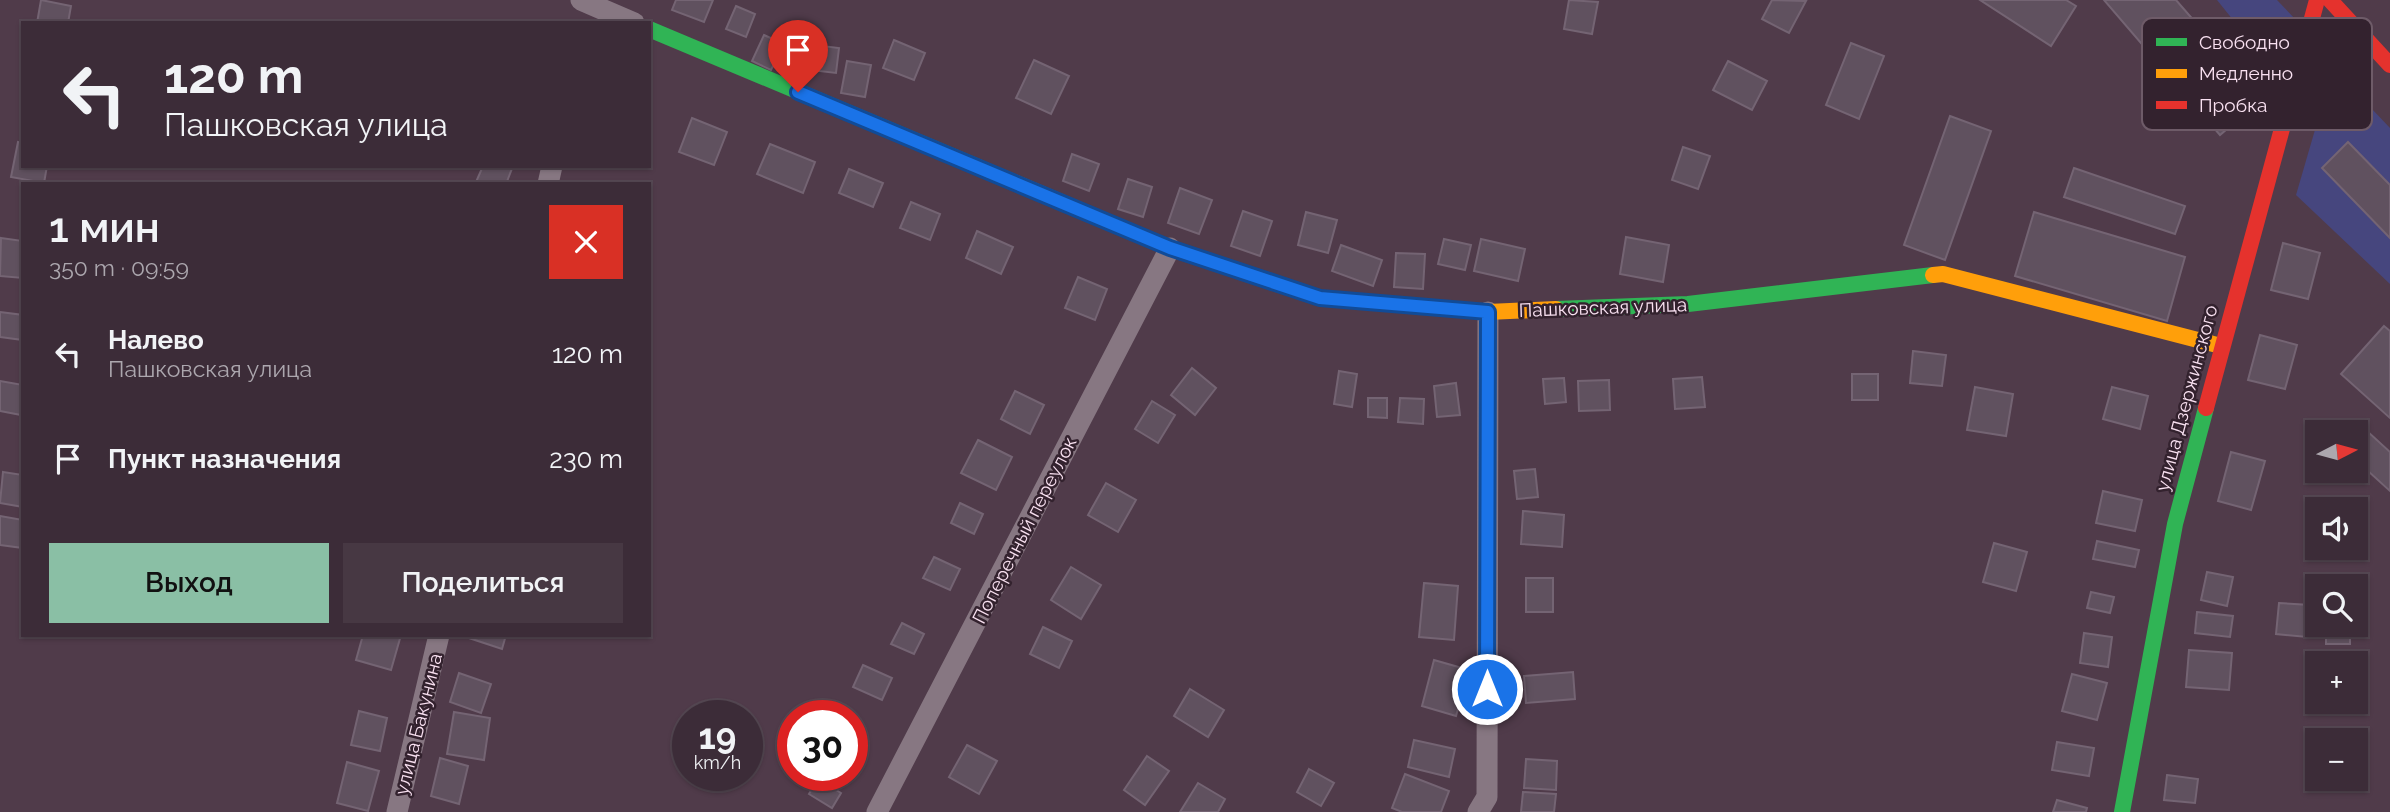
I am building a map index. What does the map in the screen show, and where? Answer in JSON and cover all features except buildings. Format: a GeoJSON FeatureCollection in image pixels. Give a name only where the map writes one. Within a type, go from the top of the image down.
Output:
{"type":"FeatureCollection","features":[{"type":"Feature","properties":{"kind":"street","name":"улица Дзержинского"},"geometry":{"type":"LineString","coordinates":[[2312,18],[2317,0]]}},
{"type":"Feature","properties":{"kind":"street"},"geometry":{"type":"LineString","coordinates":[[2330,0],[2347,18]]}},
{"type":"Feature","properties":{"kind":"street"},"geometry":{"type":"LineString","coordinates":[[588,7],[628,21]]}},
{"type":"Feature","properties":{"kind":"street","name":"Пашковская улица"},"geometry":{"type":"LineString","coordinates":[[651,30],[1170,248],[1320,298],[1488,312],[1688,304],[1943,274],[2221,346]]}},
{"type":"Feature","properties":{"kind":"street"},"geometry":{"type":"LineString","coordinates":[[2372,46],[2390,65]]}},
{"type":"Feature","properties":{"kind":"street","name":"улица Дзержинского"},"geometry":{"type":"LineString","coordinates":[[2122,812],[2175,524],[2281,130]]}},
{"type":"Feature","properties":{"kind":"street","name":"Поперечный переулок"},"geometry":{"type":"LineString","coordinates":[[877,812],[1170,248]]}},
{"type":"Feature","properties":{"kind":"street"},"geometry":{"type":"LineString","coordinates":[[1478,812],[1487,797],[1488,312]]}},
{"type":"Feature","properties":{"kind":"street","name":"улица Бакунина"},"geometry":{"type":"LineString","coordinates":[[397,812],[439,637]]}},
{"type":"Feature","properties":{"kind":"shaded area"},"geometry":{"type":"Polygon","coordinates":[[[2217,0],[2277,0],[2294,18],[2231,18],[2217,0]]]}},
{"type":"Feature","properties":{"kind":"shaded area"},"geometry":{"type":"Polygon","coordinates":[[[2372,109],[2390,128],[2390,284],[2296,195],[2315,130],[2372,130],[2372,109]]]}},
{"type":"Feature","properties":{"kind":"traffic: fast"},"geometry":{"type":"LineString","coordinates":[[651,30],[978,167]]}},
{"type":"Feature","properties":{"kind":"traffic: fast"},"geometry":{"type":"LineString","coordinates":[[1556,309],[1688,304],[1933,275]]}},
{"type":"Feature","properties":{"kind":"traffic: fast"},"geometry":{"type":"LineString","coordinates":[[2122,812],[2175,524],[2206,408]]}},
{"type":"Feature","properties":{"kind":"traffic: slow"},"geometry":{"type":"LineString","coordinates":[[978,167],[1170,248],[1320,298],[1488,312],[1556,309]]}},
{"type":"Feature","properties":{"kind":"traffic: slow"},"geometry":{"type":"LineString","coordinates":[[1933,275],[1943,274],[2221,346]]}},
{"type":"Feature","properties":{"kind":"traffic: jam"},"geometry":{"type":"LineString","coordinates":[[2312,18],[2317,0]]}},
{"type":"Feature","properties":{"kind":"traffic: jam"},"geometry":{"type":"LineString","coordinates":[[2330,0],[2347,18]]}},
{"type":"Feature","properties":{"kind":"traffic: jam"},"geometry":{"type":"LineString","coordinates":[[2372,46],[2390,65]]}},
{"type":"Feature","properties":{"kind":"traffic: jam"},"geometry":{"type":"LineString","coordinates":[[2206,408],[2282,130]]}},
{"type":"Feature","properties":{"kind":"route"},"geometry":{"type":"LineString","coordinates":[[798,92],[1170,248],[1320,298],[1488,312],[1487,689]]}}]}
